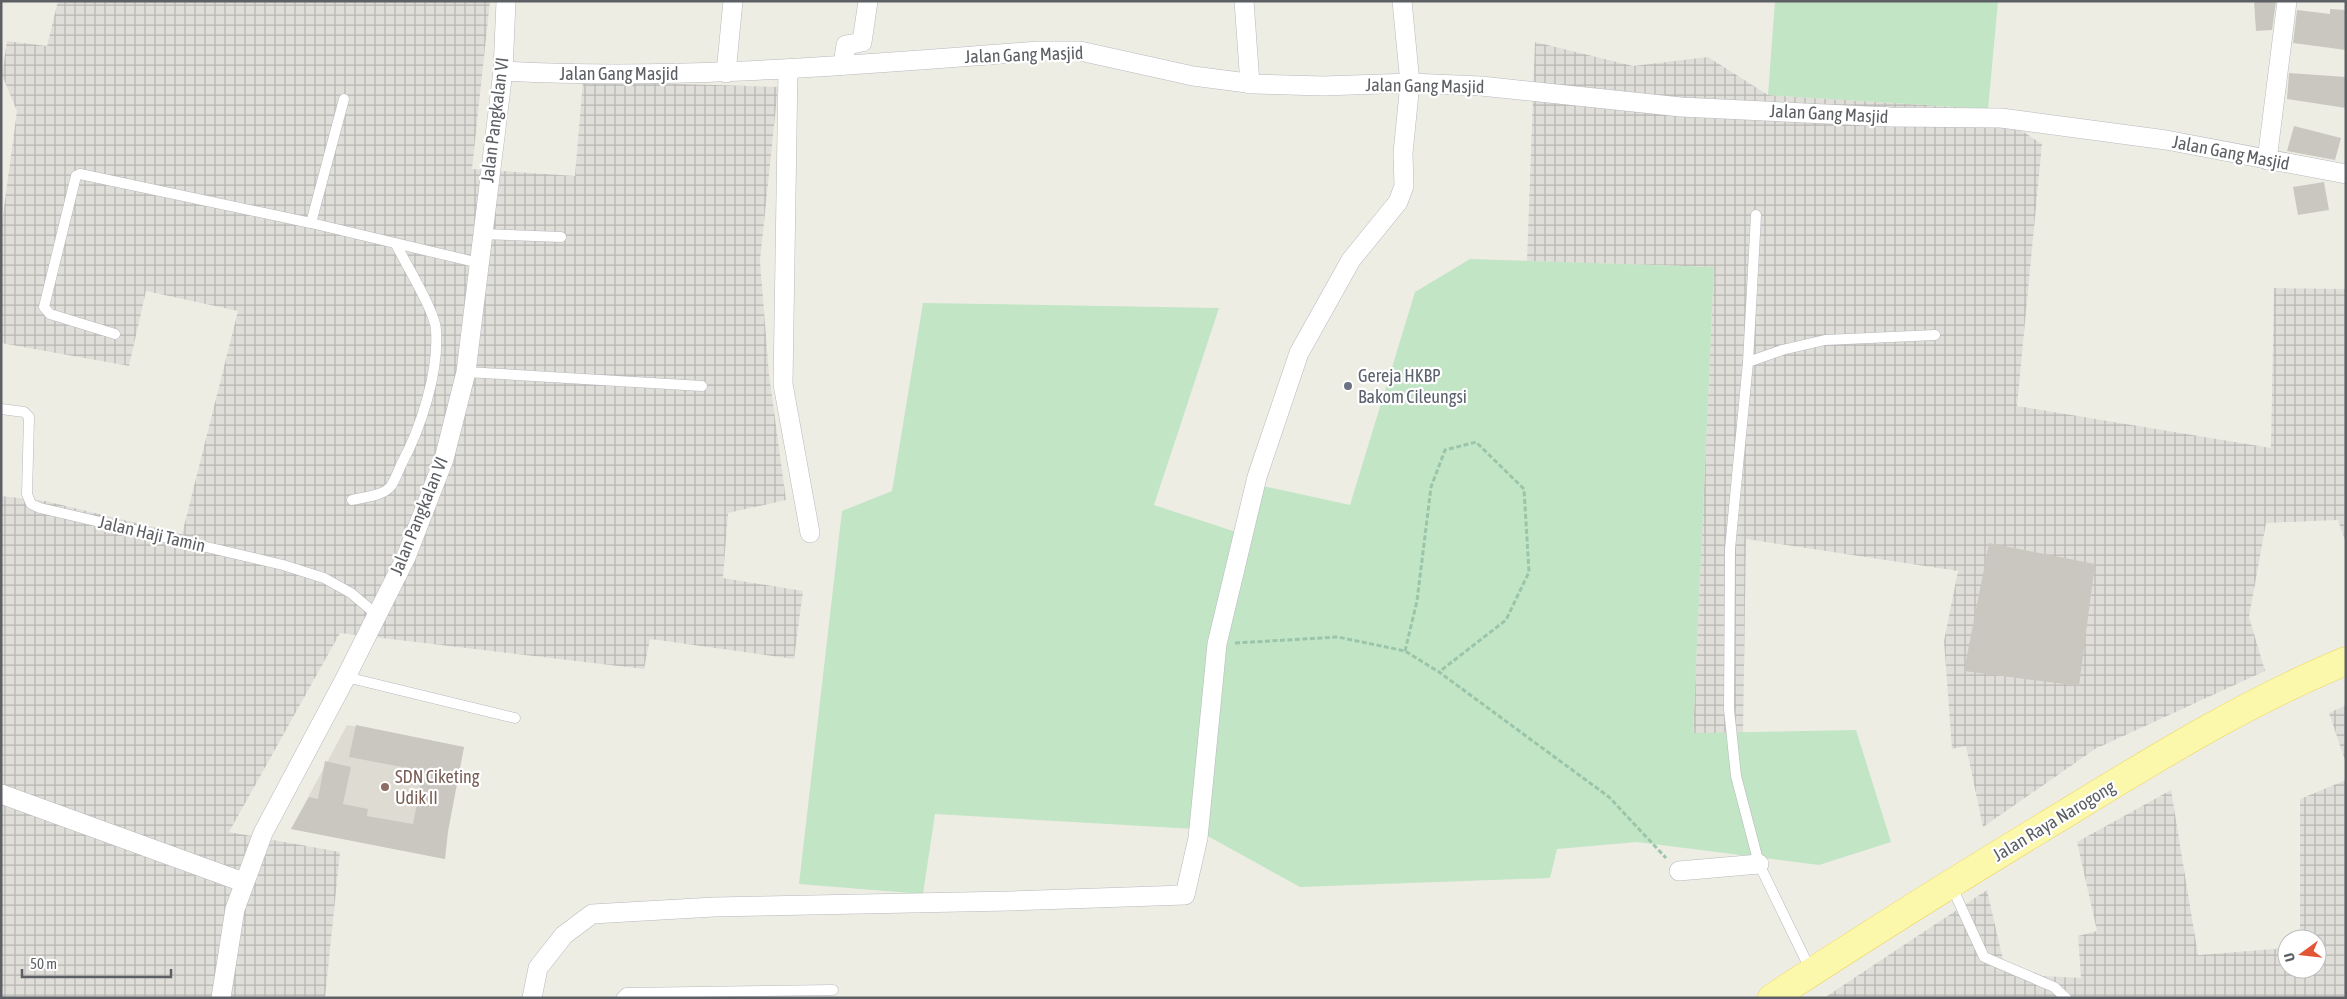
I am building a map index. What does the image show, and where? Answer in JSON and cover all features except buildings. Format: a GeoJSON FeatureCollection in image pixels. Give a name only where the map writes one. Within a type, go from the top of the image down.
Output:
{"type":"FeatureCollection","features":[{"type":"Feature","properties":{"kind":"main road","name":"Jalan Raya Narogong"},"geometry":{"type":"LineString","coordinates":[[1772,998],[1950,884],[2118,782],[2233,716],[2346,661]]}},
{"type":"Feature","properties":{"kind":"street","name":"Jalan Pangkalan VI"},"geometry":{"type":"LineString","coordinates":[[221,998],[235,909],[243,882],[263,833],[346,677],[406,557],[444,458],[466,372],[481,234],[503,71],[506,1]]}},
{"type":"Feature","properties":{"kind":"street"},"geometry":{"type":"LineString","coordinates":[[726,73],[732,1]]}},
{"type":"Feature","properties":{"kind":"street"},"geometry":{"type":"LineString","coordinates":[[843,65],[846,45],[862,42],[868,1]]}},
{"type":"Feature","properties":{"kind":"street"},"geometry":{"type":"LineString","coordinates":[[1244,1],[1250,84]]}},
{"type":"Feature","properties":{"kind":"street"},"geometry":{"type":"LineString","coordinates":[[532,998],[538,968],[564,935],[592,914],[714,907],[1002,902],[1185,894],[1198,838],[1217,644],[1257,477],[1299,353],[1352,260],[1398,202],[1404,186],[1404,153],[1410,83],[1402,1]]}},
{"type":"Feature","properties":{"kind":"street"},"geometry":{"type":"LineString","coordinates":[[2268,160],[2287,1]]}},
{"type":"Feature","properties":{"kind":"street","name":"Jalan Gang Masjid"},"geometry":{"type":"LineString","coordinates":[[503,71],[581,75],[726,73],[1040,51],[1080,51],[1194,76],[1250,84],[1323,86],[1410,83],[1481,86],[1682,107],[1890,117],[2001,118],[2166,140],[2346,174]]}},
{"type":"Feature","properties":{"kind":"street"},"geometry":{"type":"LineString","coordinates":[[788,68],[784,384],[810,533]]}},
{"type":"Feature","properties":{"kind":"street"},"geometry":{"type":"LineString","coordinates":[[1,794],[243,882]]}},
{"type":"Feature","properties":{"kind":"street"},"geometry":{"type":"LineString","coordinates":[[1679,871],[1759,864]]}},
{"type":"Feature","properties":{"kind":"lane"},"geometry":{"type":"LineString","coordinates":[[311,224],[344,99]]}},
{"type":"Feature","properties":{"kind":"lane"},"geometry":{"type":"LineString","coordinates":[[115,334],[50,314],[44,307],[78,175],[311,224],[478,263]]}},
{"type":"Feature","properties":{"kind":"lane"},"geometry":{"type":"LineString","coordinates":[[1756,215],[1748,362],[1730,549],[1729,709],[1736,776],[1759,864],[1812,972]]}},
{"type":"Feature","properties":{"kind":"lane"},"geometry":{"type":"LineString","coordinates":[[481,234],[560,237]]}},
{"type":"Feature","properties":{"kind":"lane"},"geometry":{"type":"LineString","coordinates":[[352,500],[377,494],[391,486],[415,439],[433,369],[436,329],[432,315],[396,244]]}},
{"type":"Feature","properties":{"kind":"lane"},"geometry":{"type":"LineString","coordinates":[[1748,362],[1782,350],[1825,340],[1934,335]]}},
{"type":"Feature","properties":{"kind":"lane"},"geometry":{"type":"LineString","coordinates":[[466,372],[702,386]]}},
{"type":"Feature","properties":{"kind":"lane","name":"Jalan Haji Tamin"},"geometry":{"type":"LineString","coordinates":[[1,409],[24,412],[29,417],[27,494],[31,504],[40,508],[283,565],[324,578],[351,594],[377,615]]}},
{"type":"Feature","properties":{"kind":"lane"},"geometry":{"type":"LineString","coordinates":[[346,677],[515,718]]}},
{"type":"Feature","properties":{"kind":"lane"},"geometry":{"type":"LineString","coordinates":[[1950,884],[1984,957],[2054,987],[2066,998]]}},
{"type":"Feature","properties":{"kind":"lane"},"geometry":{"type":"LineString","coordinates":[[621,998],[626,993],[833,990]]}},
{"type":"Feature","properties":{"kind":"path"},"geometry":{"type":"LineString","coordinates":[[1405,651],[1417,601],[1431,487],[1445,450],[1476,442],[1524,489],[1529,572],[1506,620],[1439,672]]}},
{"type":"Feature","properties":{"kind":"path"},"geometry":{"type":"LineString","coordinates":[[1217,644],[1338,637],[1405,651],[1439,672],[1608,798],[1679,871]]}},
{"type":"Feature","properties":{"kind":"shaded area"},"geometry":{"type":"Polygon","coordinates":[[[58,1],[490,1],[472,169],[575,176],[583,81],[778,87],[760,261],[769,374],[786,500],[728,513],[723,578],[803,591],[794,659],[650,639],[644,669],[340,633],[229,832],[340,852],[325,998],[1,998],[1,496],[45,501],[182,534],[238,311],[146,291],[129,366],[1,343],[1,230],[17,111],[2,75],[7,41],[47,46],[58,1]]]}},
{"type":"Feature","properties":{"kind":"shaded area"},"geometry":{"type":"Polygon","coordinates":[[[1535,42],[1633,66],[1708,57],[1768,95],[1988,109],[2042,144],[2017,406],[2271,448],[2274,288],[2346,289],[2346,543],[2338,520],[2266,523],[2249,617],[2265,671],[2095,749],[1983,827],[1966,746],[1952,749],[1944,641],[1958,571],[1746,539],[1743,733],[1693,734],[1714,267],[1527,261],[1535,42]]]}},
{"type":"Feature","properties":{"kind":"shaded area"},"geometry":{"type":"Polygon","coordinates":[[[2346,705],[2346,763],[2329,713],[2346,705]]]}},
{"type":"Feature","properties":{"kind":"shaded area","name":"SDN Ciketing Udik II"},"geometry":{"type":"Polygon","coordinates":[[[347,725],[464,747],[448,831],[445,859],[291,829],[347,725]]]}},
{"type":"Feature","properties":{"kind":"shaded area"},"geometry":{"type":"Polygon","coordinates":[[[2346,780],[2346,998],[1824,998],[1987,890],[2003,960],[2025,975],[2081,978],[2078,936],[2097,931],[2077,842],[2171,790],[2198,955],[2277,949],[2277,979],[2327,979],[2327,929],[2300,929],[2300,799],[2346,780]]]}},
{"type":"Feature","properties":{"kind":"green space"},"geometry":{"type":"Polygon","coordinates":[[[1775,1],[1998,1],[1988,109],[1768,95],[1775,1]]]}},
{"type":"Feature","properties":{"kind":"green space"},"geometry":{"type":"Polygon","coordinates":[[[1470,259],[1714,267],[1693,733],[1856,730],[1891,842],[1819,865],[1637,842],[1557,849],[1550,878],[1300,887],[1195,829],[935,814],[923,894],[799,884],[842,511],[892,491],[923,303],[1219,308],[1154,505],[1239,533],[1263,486],[1350,505],[1415,292],[1470,259]]]}},
{"type":"Feature","properties":{"kind":"place","name":"Gereja HKBP Bakom Cileungsi"},"geometry":{"type":"Point","coordinates":[1348,386]}},
{"type":"Feature","properties":{"kind":"place","name":"SDN Ciketing Udik II"},"geometry":{"type":"Point","coordinates":[385,787]}}]}
